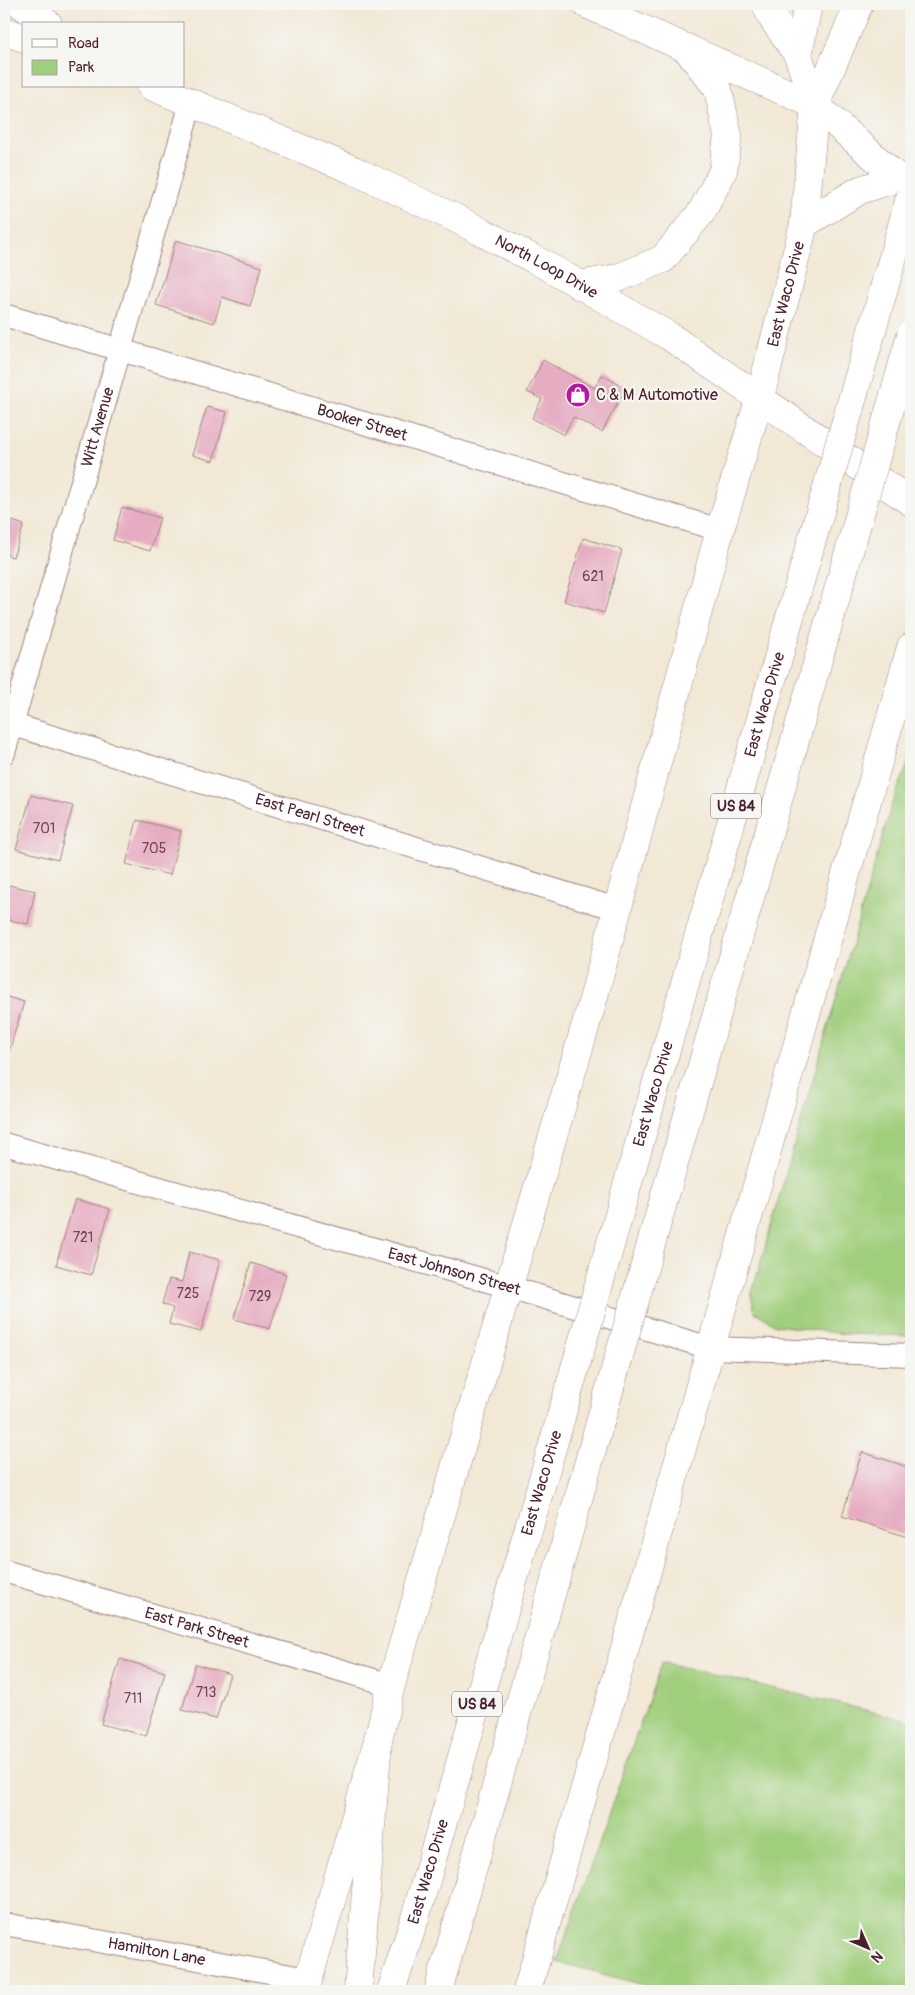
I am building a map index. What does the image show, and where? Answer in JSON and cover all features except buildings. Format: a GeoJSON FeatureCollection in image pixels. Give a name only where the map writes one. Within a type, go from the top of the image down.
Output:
{"type":"FeatureCollection","features":[{"type":"Feature","properties":{"kind":"main road"},"geometry":{"type":"LineString","coordinates":[[21,4],[45,22]]}},
{"type":"Feature","properties":{"kind":"main road"},"geometry":{"type":"LineString","coordinates":[[586,4],[685,46],[815,105],[907,186]]}},
{"type":"Feature","properties":{"kind":"main road"},"geometry":{"type":"LineString","coordinates":[[766,4],[771,16],[798,55],[815,105]]}},
{"type":"Feature","properties":{"kind":"main road"},"geometry":{"type":"LineString","coordinates":[[798,55],[807,10],[804,4]]}},
{"type":"Feature","properties":{"kind":"main road","name":"East Waco Drive"},"geometry":{"type":"LineString","coordinates":[[378,1740],[391,1685],[591,1007],[720,530],[760,397],[804,224],[815,105],[859,4]]}},
{"type":"Feature","properties":{"kind":"main road"},"geometry":{"type":"LineString","coordinates":[[4,31],[22,37]]}},
{"type":"Feature","properties":{"kind":"main road"},"geometry":{"type":"LineString","coordinates":[[579,285],[618,278],[663,259],[701,213],[723,171],[728,136],[718,89],[685,46]]}},
{"type":"Feature","properties":{"kind":"main road","name":"North Loop Drive"},"geometry":{"type":"LineString","coordinates":[[156,88],[353,170],[455,218],[579,285],[669,336],[911,502]]}},
{"type":"Feature","properties":{"kind":"main road"},"geometry":{"type":"LineString","coordinates":[[804,224],[860,190],[907,186]]}},
{"type":"Feature","properties":{"kind":"main road","name":"East Waco Drive"},"geometry":{"type":"LineString","coordinates":[[391,1991],[415,1918],[561,1417],[907,186]]}},
{"type":"Feature","properties":{"kind":"main road","name":"US 84"},"geometry":{"type":"LineString","coordinates":[[438,1991],[911,334]]}},
{"type":"Feature","properties":{"kind":"main road"},"geometry":{"type":"LineString","coordinates":[[527,1991],[710,1348],[904,692],[911,648]]}},
{"type":"Feature","properties":{"kind":"main road"},"geometry":{"type":"LineString","coordinates":[[307,1985],[378,1740]]}},
{"type":"Feature","properties":{"kind":"main road"},"geometry":{"type":"LineString","coordinates":[[358,1991],[378,1740]]}},
{"type":"Feature","properties":{"kind":"street","name":"Witt Avenue"},"geometry":{"type":"LineString","coordinates":[[4,753],[8,723],[120,349],[191,102]]}},
{"type":"Feature","properties":{"kind":"street","name":"Booker Street"},"geometry":{"type":"LineString","coordinates":[[4,315],[720,530]]}},
{"type":"Feature","properties":{"kind":"street","name":"East Pearl Street"},"geometry":{"type":"LineString","coordinates":[[8,723],[617,909]]}},
{"type":"Feature","properties":{"kind":"street","name":"East Johnson Street"},"geometry":{"type":"LineString","coordinates":[[4,1144],[509,1287],[710,1348],[911,1355]]}},
{"type":"Feature","properties":{"kind":"street","name":"East Park Street"},"geometry":{"type":"LineString","coordinates":[[4,1571],[391,1685]]}},
{"type":"Feature","properties":{"kind":"street","name":"Hamilton Lane"},"geometry":{"type":"LineString","coordinates":[[4,1924],[307,1985]]}},
{"type":"Feature","properties":{"kind":"green space"},"geometry":{"type":"Polygon","coordinates":[[[911,757],[911,1336],[843,1334],[776,1325],[755,1312],[751,1296],[892,803],[911,757]]]}},
{"type":"Feature","properties":{"kind":"green space"},"geometry":{"type":"Polygon","coordinates":[[[662,1662],[911,1721],[911,1991],[667,1991],[557,1962],[662,1662]]]}},
{"type":"Feature","properties":{"kind":"place","name":"C & M Automotive"},"geometry":{"type":"Point","coordinates":[578,395]}}]}
